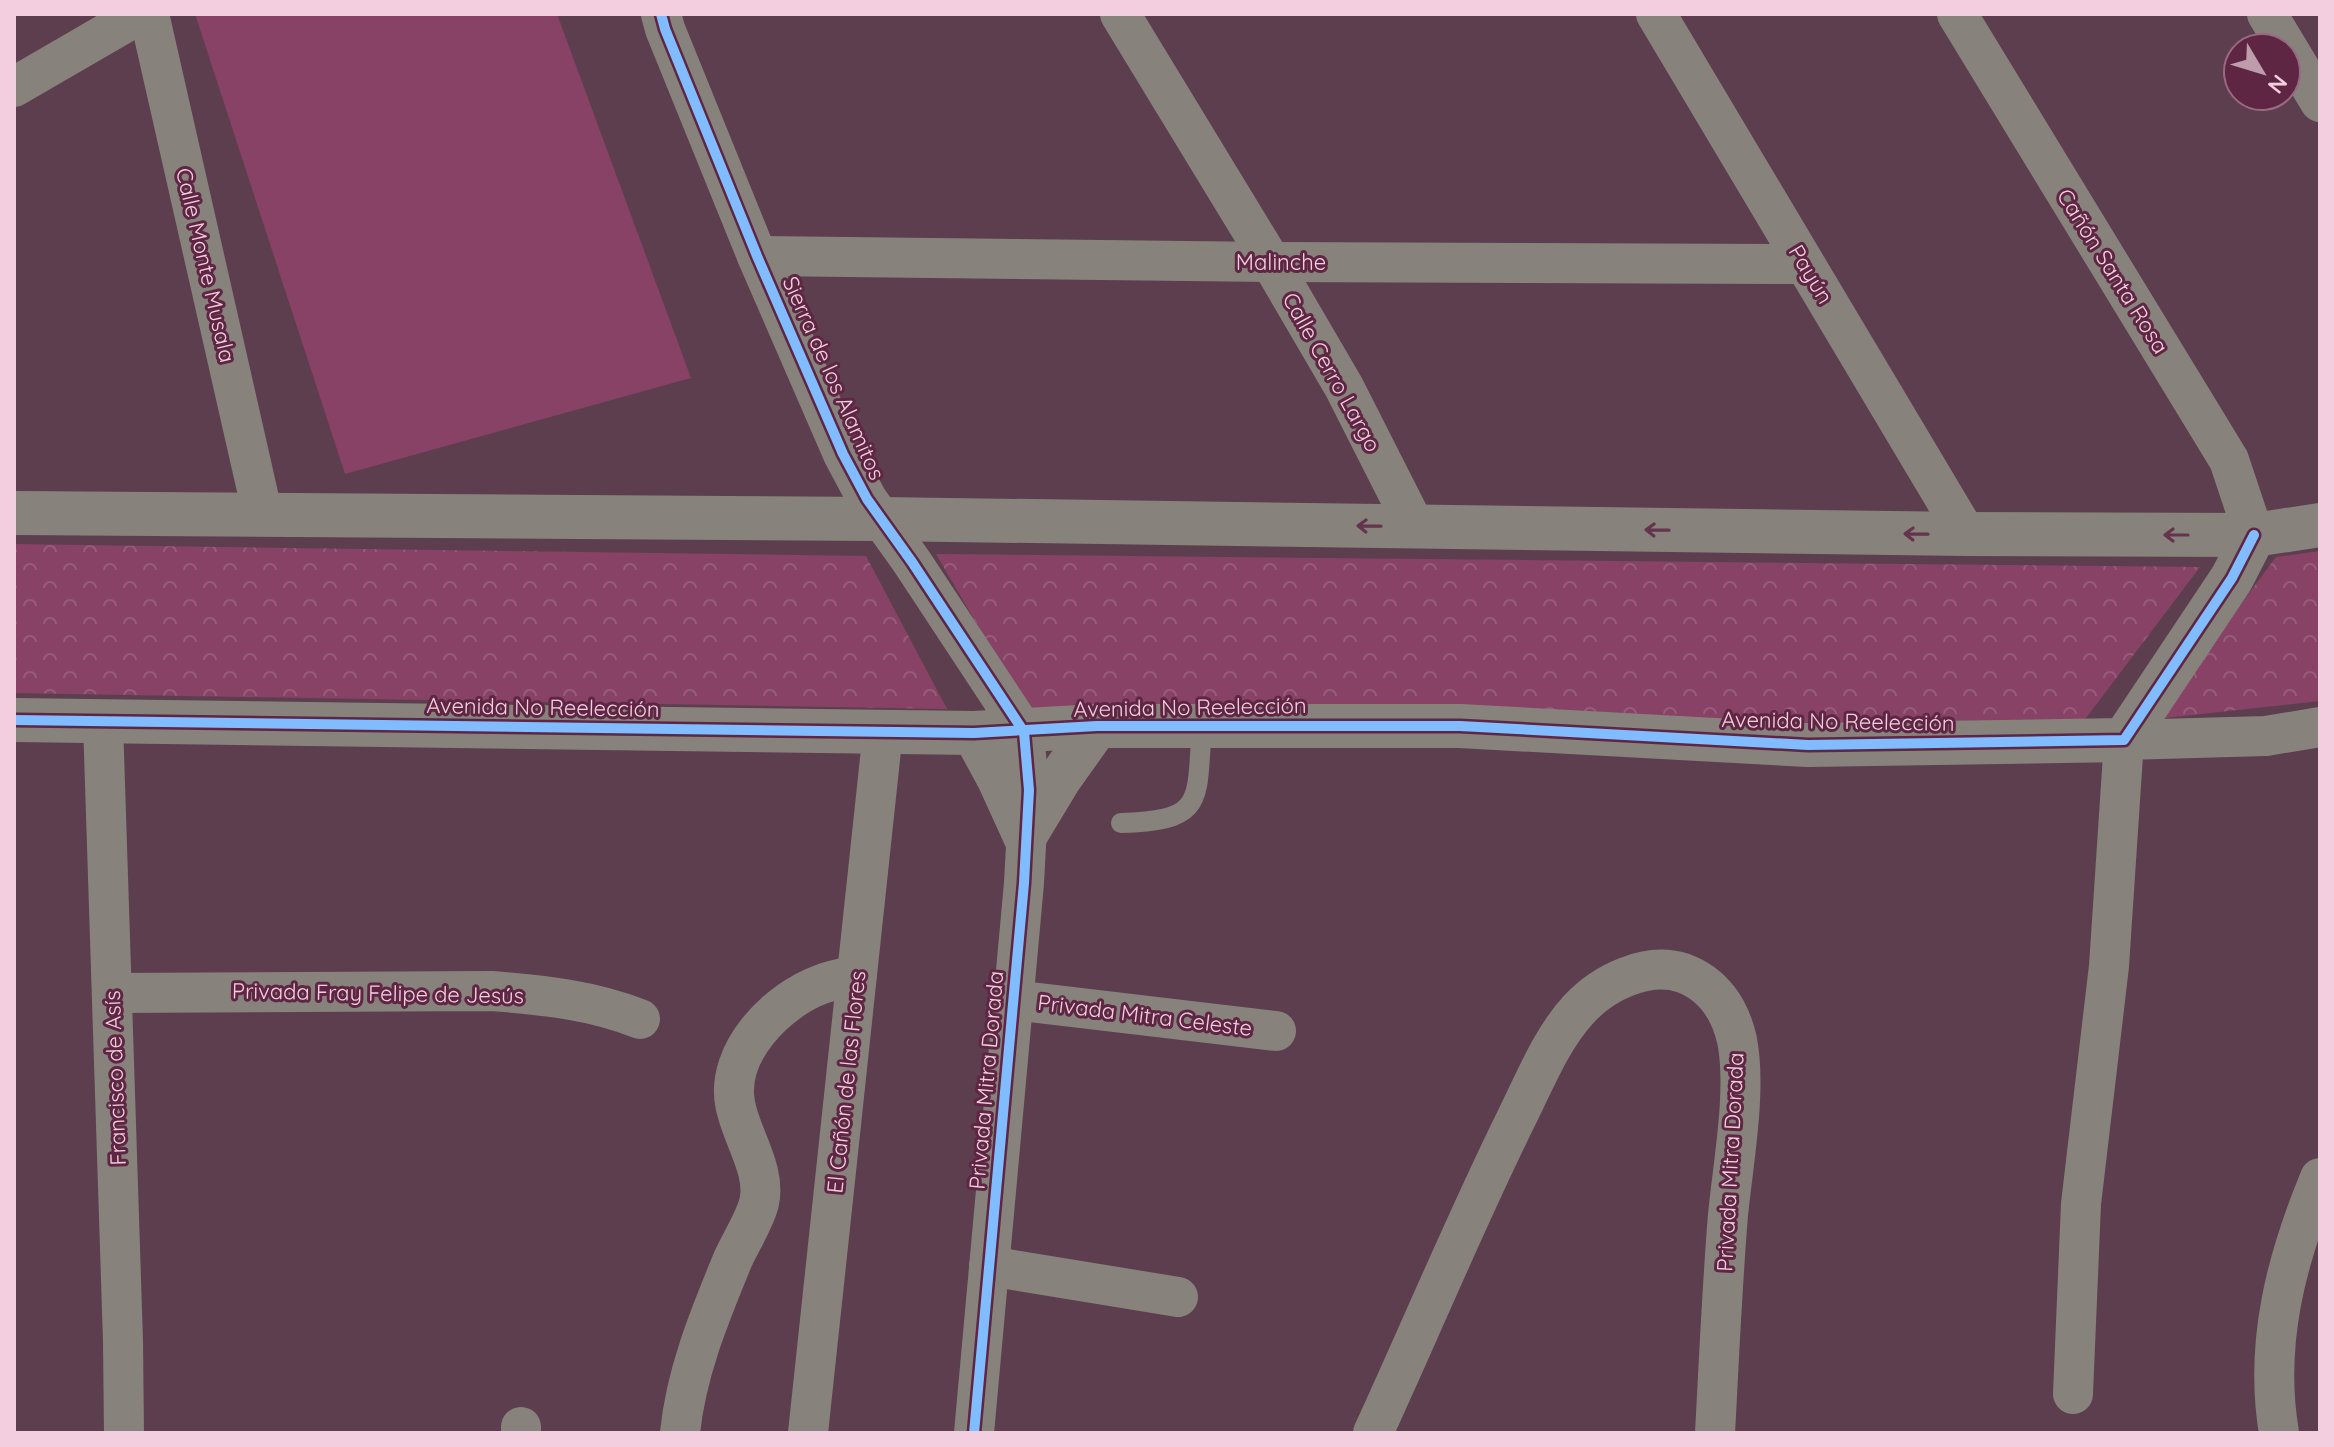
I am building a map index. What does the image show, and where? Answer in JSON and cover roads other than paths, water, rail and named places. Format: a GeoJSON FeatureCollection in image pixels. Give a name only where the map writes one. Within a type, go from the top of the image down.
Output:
{"type":"FeatureCollection","features":[{"type":"Feature","properties":{"kind":"street"},"geometry":{"type":"LineString","coordinates":[[14,87],[140,14]]}},
{"type":"Feature","properties":{"kind":"street","name":"Calle Monte Musala"},"geometry":{"type":"LineString","coordinates":[[149,14],[263,516]]}},
{"type":"Feature","properties":{"kind":"street","name":"Sierra de los Alamitos"},"geometry":{"type":"LineString","coordinates":[[661,14],[757,256],[843,454],[881,519],[1024,732]]}},
{"type":"Feature","properties":{"kind":"street","name":"Calle Cerro Largo"},"geometry":{"type":"LineString","coordinates":[[1120,14],[1344,387],[1415,527]]}},
{"type":"Feature","properties":{"kind":"street","name":"Payún"},"geometry":{"type":"LineString","coordinates":[[1656,14],[1966,534]]}},
{"type":"Feature","properties":{"kind":"street","name":"Cañón Santa Rosa"},"geometry":{"type":"LineString","coordinates":[[1957,14],[2229,460],[2254,535]]}},
{"type":"Feature","properties":{"kind":"street"},"geometry":{"type":"LineString","coordinates":[[2267,14],[2320,102]]}},
{"type":"Feature","properties":{"kind":"street","name":"Malinche"},"geometry":{"type":"LineString","coordinates":[[757,256],[1804,264]]}},
{"type":"Feature","properties":{"kind":"street"},"geometry":{"type":"LineString","coordinates":[[14,513],[881,519],[1966,534],[2254,535],[2320,525]]}},
{"type":"Feature","properties":{"kind":"street"},"geometry":{"type":"LineString","coordinates":[[2073,1394],[2081,1204],[2109,966],[2124,740],[2232,578],[2254,535]]}},
{"type":"Feature","properties":{"kind":"street","name":"Avenida No Reelección"},"geometry":{"type":"LineString","coordinates":[[14,720],[974,733],[1097,726],[1460,726],[1808,745],[2124,740]]}},
{"type":"Feature","properties":{"kind":"street","name":"Francisco de Asís"},"geometry":{"type":"LineString","coordinates":[[103,722],[124,1433]]}},
{"type":"Feature","properties":{"kind":"street"},"geometry":{"type":"LineString","coordinates":[[1025,836],[1060,778],[1097,726]]}},
{"type":"Feature","properties":{"kind":"street"},"geometry":{"type":"LineString","coordinates":[[2124,740],[2266,736],[2320,727]]}},
{"type":"Feature","properties":{"kind":"street","name":"El Cañón de las Flores"},"geometry":{"type":"LineString","coordinates":[[808,1433],[883,731]]}},
{"type":"Feature","properties":{"kind":"street","name":"Privada Mitra Dorada"},"geometry":{"type":"LineString","coordinates":[[974,1433],[1014,1000],[1029,790],[1024,732]]}},
{"type":"Feature","properties":{"kind":"street"},"geometry":{"type":"LineString","coordinates":[[974,733],[1025,836]]}},
{"type":"Feature","properties":{"kind":"street","name":"Privada Mitra Dorada"},"geometry":{"type":"LineString","coordinates":[[1373,1433],[1494,1163],[1543,1065],[1566,1027],[1579,1008],[1629,976],[1672,970],[1704,984],[1719,998],[1730,1015],[1740,1064],[1715,1433]]}},
{"type":"Feature","properties":{"kind":"street"},"geometry":{"type":"LineString","coordinates":[[680,1433],[683,1398],[693,1365],[729,1270],[759,1203],[759,1184],[735,1103],[737,1064],[747,1044],[762,1027],[801,994],[821,984],[857,974]]}},
{"type":"Feature","properties":{"kind":"street","name":"Privada Fray Felipe de Jesús"},"geometry":{"type":"LineString","coordinates":[[112,993],[492,991],[565,999],[622,1011],[640,1019]]}},
{"type":"Feature","properties":{"kind":"street","name":"Privada Mitra Celeste"},"geometry":{"type":"LineString","coordinates":[[1014,1000],[1276,1031]]}},
{"type":"Feature","properties":{"kind":"street"},"geometry":{"type":"LineString","coordinates":[[2279,1433],[2275,1331],[2299,1228],[2320,1178]]}},
{"type":"Feature","properties":{"kind":"street"},"geometry":{"type":"LineString","coordinates":[[989,1266],[1178,1297]]}},
{"type":"Feature","properties":{"kind":"lane"},"geometry":{"type":"LineString","coordinates":[[1121,823],[1170,819],[1189,807],[1198,782],[1202,725]]}}]}
